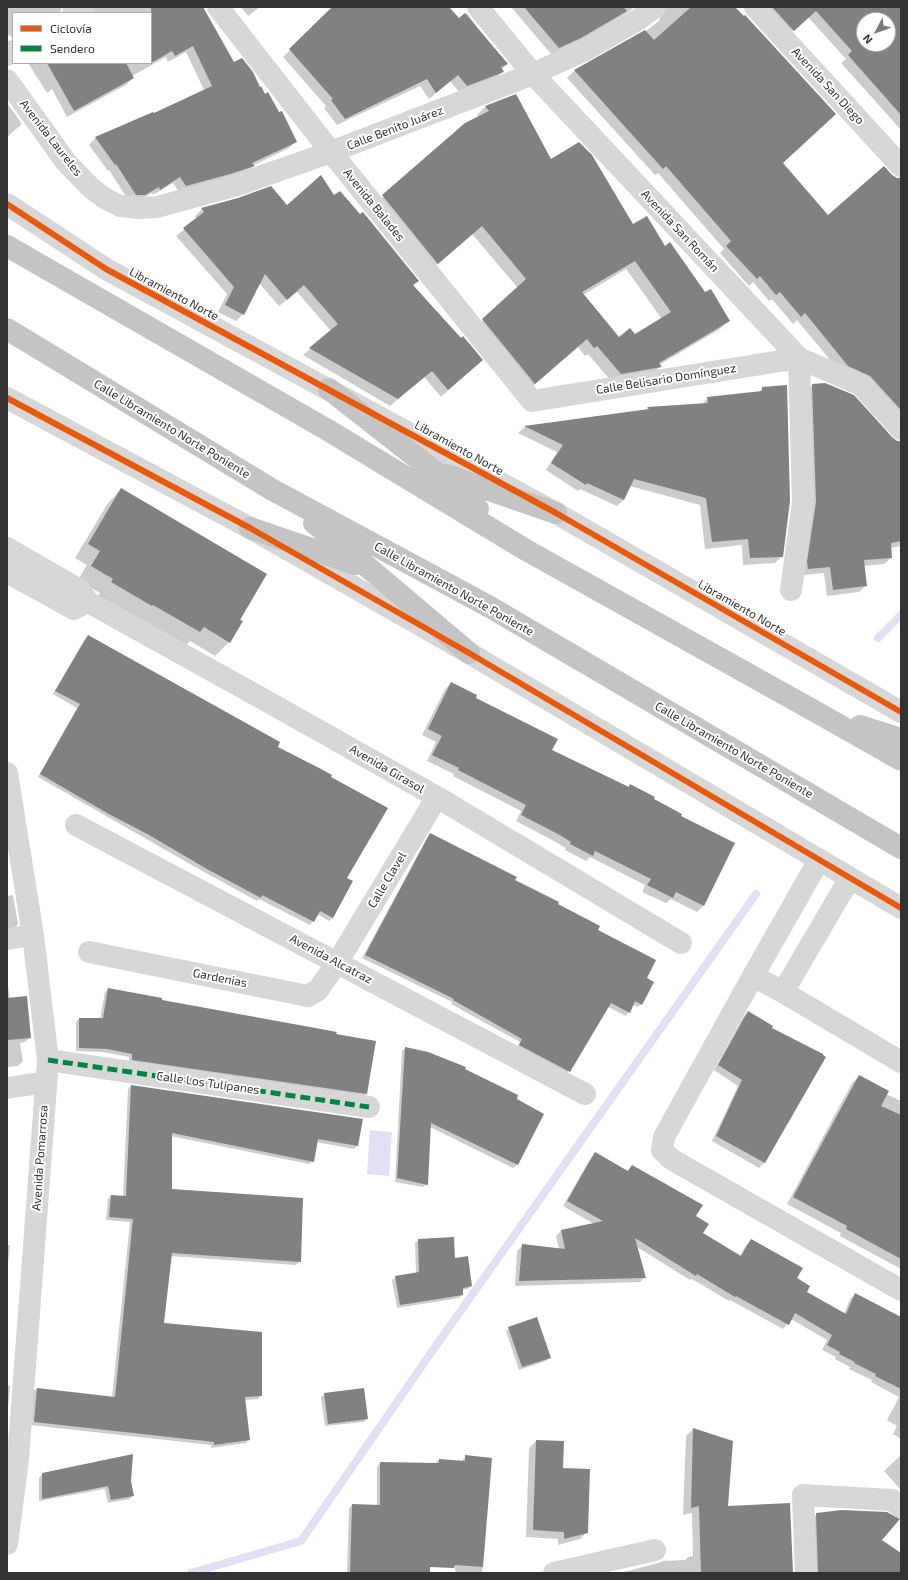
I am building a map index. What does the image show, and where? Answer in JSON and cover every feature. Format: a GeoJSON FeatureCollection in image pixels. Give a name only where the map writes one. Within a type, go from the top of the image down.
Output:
{"type":"FeatureCollection","features":[{"type":"Feature","properties":{"kind":"highway"},"geometry":{"type":"LineString","coordinates":[[7,246],[326,429],[526,550],[901,760]]}},
{"type":"Feature","properties":{"kind":"highway","name":"Calle Libramiento Norte Poniente"},"geometry":{"type":"LineString","coordinates":[[7,329],[271,489],[490,607],[901,848]]}},
{"type":"Feature","properties":{"kind":"highway"},"geometry":{"type":"LineString","coordinates":[[329,390],[434,472],[526,550]]}},
{"type":"Feature","properties":{"kind":"highway"},"geometry":{"type":"LineString","coordinates":[[326,429],[434,472],[556,513]]}},
{"type":"Feature","properties":{"kind":"highway"},"geometry":{"type":"LineString","coordinates":[[271,489],[370,568],[468,653]]}},
{"type":"Feature","properties":{"kind":"highway"},"geometry":{"type":"LineString","coordinates":[[250,528],[490,607]]}},
{"type":"Feature","properties":{"kind":"highway"},"geometry":{"type":"LineString","coordinates":[[818,713],[901,739]]}},
{"type":"Feature","properties":{"kind":"street","name":"Avenida Balades"},"geometry":{"type":"LineString","coordinates":[[218,7],[331,152],[532,400]]}},
{"type":"Feature","properties":{"kind":"street","name":"Avenida San Román"},"geometry":{"type":"LineString","coordinates":[[478,7],[533,74],[799,358],[860,386],[901,429]]}},
{"type":"Feature","properties":{"kind":"street","name":"Calle Benito Juárez"},"geometry":{"type":"LineString","coordinates":[[120,206],[140,208],[157,206],[234,186],[331,152],[533,74],[587,49],[639,19],[655,7]]}},
{"type":"Feature","properties":{"kind":"street","name":"Avenida San Diego"},"geometry":{"type":"LineString","coordinates":[[755,7],[901,166]]}},
{"type":"Feature","properties":{"kind":"street","name":"Avenida Laureles"},"geometry":{"type":"LineString","coordinates":[[7,80],[66,162],[91,188],[106,200],[120,206]]}},
{"type":"Feature","properties":{"kind":"street","name":"Libramiento Norte"},"geometry":{"type":"LineString","coordinates":[[7,204],[106,269],[556,513],[901,712]]}},
{"type":"Feature","properties":{"kind":"street","name":"Calle Belisario Domínguez"},"geometry":{"type":"LineString","coordinates":[[532,400],[799,358]]}},
{"type":"Feature","properties":{"kind":"street"},"geometry":{"type":"LineString","coordinates":[[791,590],[803,502],[799,358]]}},
{"type":"Feature","properties":{"kind":"street"},"geometry":{"type":"LineString","coordinates":[[7,398],[250,528],[468,653],[901,908]]}},
{"type":"Feature","properties":{"kind":"street","name":"Avenida Girasol"},"geometry":{"type":"LineString","coordinates":[[7,548],[80,590],[88,602],[437,797],[681,943]]}},
{"type":"Feature","properties":{"kind":"street"},"geometry":{"type":"LineString","coordinates":[[7,572],[74,609],[88,602]]}},
{"type":"Feature","properties":{"kind":"street","name":"Avenida Pomarrosa"},"geometry":{"type":"LineString","coordinates":[[7,772],[33,935],[48,1060],[12,1460],[7,1544]]}},
{"type":"Feature","properties":{"kind":"street","name":"Calle Clavel"},"geometry":{"type":"LineString","coordinates":[[337,963],[437,797]]}},
{"type":"Feature","properties":{"kind":"street","name":"Avenida Alcatraz"},"geometry":{"type":"LineString","coordinates":[[76,825],[585,1094]]}},
{"type":"Feature","properties":{"kind":"street"},"geometry":{"type":"LineString","coordinates":[[819,860],[664,1137],[662,1150],[671,1159],[901,1290]]}},
{"type":"Feature","properties":{"kind":"street"},"geometry":{"type":"LineString","coordinates":[[783,992],[850,878]]}},
{"type":"Feature","properties":{"kind":"street"},"geometry":{"type":"LineString","coordinates":[[793,905],[824,923]]}},
{"type":"Feature","properties":{"kind":"street"},"geometry":{"type":"LineString","coordinates":[[7,939],[33,935]]}},
{"type":"Feature","properties":{"kind":"street","name":"Gardenias"},"geometry":{"type":"LineString","coordinates":[[89,952],[308,996],[318,990],[337,963]]}},
{"type":"Feature","properties":{"kind":"street"},"geometry":{"type":"LineString","coordinates":[[753,976],[783,992],[901,1062]]}},
{"type":"Feature","properties":{"kind":"street","name":"Calle Los Tulipanes"},"geometry":{"type":"LineString","coordinates":[[48,1060],[369,1107]]}},
{"type":"Feature","properties":{"kind":"street"},"geometry":{"type":"LineString","coordinates":[[7,1088],[46,1082]]}},
{"type":"Feature","properties":{"kind":"street"},"geometry":{"type":"LineString","coordinates":[[806,1573],[803,1495],[892,1500],[901,1507]]}},
{"type":"Feature","properties":{"kind":"street"},"geometry":{"type":"LineString","coordinates":[[554,1573],[655,1550]]}},
{"type":"Feature","properties":{"kind":"shaded area"},"geometry":{"type":"Polygon","coordinates":[[[370,1130],[392,1132],[389,1176],[367,1174],[370,1130]]]}},
{"type":"Feature","properties":{"kind":"building"},"geometry":{"type":"Polygon","coordinates":[[[151,7],[203,7],[234,62],[242,58],[253,72],[265,94],[268,92],[279,112],[282,111],[297,142],[252,163],[255,166],[186,186],[180,177],[160,190],[159,187],[145,195],[136,195],[116,164],[115,165],[95,137],[153,112],[154,113],[212,86],[193,46],[175,56],[172,51],[152,62],[151,7]]]}},
{"type":"Feature","properties":{"kind":"building"},"geometry":{"type":"Polygon","coordinates":[[[332,7],[449,7],[459,18],[465,13],[508,64],[501,67],[504,72],[467,86],[458,75],[436,93],[427,79],[345,119],[331,100],[333,99],[289,49],[332,7]]]}},
{"type":"Feature","properties":{"kind":"building"},"geometry":{"type":"Polygon","coordinates":[[[524,7],[623,7],[627,11],[581,38],[559,48],[524,7]]]}},
{"type":"Feature","properties":{"kind":"building"},"geometry":{"type":"Polygon","coordinates":[[[691,7],[735,7],[744,16],[745,15],[836,114],[783,163],[828,215],[884,166],[892,175],[897,178],[901,178],[901,410],[870,376],[848,366],[805,313],[801,317],[780,292],[776,295],[760,276],[757,279],[726,246],[731,241],[666,166],[663,169],[574,70],[645,30],[654,40],[691,7]]]}},
{"type":"Feature","properties":{"kind":"building"},"geometry":{"type":"Polygon","coordinates":[[[772,7],[901,7],[901,115],[848,55],[852,51],[816,11],[794,31],[772,7]]]}},
{"type":"Feature","properties":{"kind":"building"},"geometry":{"type":"Polygon","coordinates":[[[48,64],[127,64],[134,78],[74,111],[48,64]]]}},
{"type":"Feature","properties":{"kind":"building"},"geometry":{"type":"Polygon","coordinates":[[[516,94],[551,159],[579,142],[592,155],[633,224],[647,216],[665,246],[670,242],[705,292],[711,289],[730,321],[659,363],[662,367],[621,374],[597,346],[594,348],[587,339],[535,384],[482,319],[526,279],[482,226],[438,264],[382,195],[465,123],[489,111],[485,106],[516,94]],[[635,261],[582,292],[619,337],[630,328],[635,334],[671,312],[635,261]]]}},
{"type":"Feature","properties":{"kind":"building"},"geometry":{"type":"Polygon","coordinates":[[[321,175],[334,195],[340,191],[360,214],[363,212],[419,281],[413,285],[461,338],[463,336],[483,360],[448,390],[432,371],[398,399],[309,348],[338,324],[304,285],[287,300],[265,274],[244,315],[225,305],[234,287],[183,228],[204,212],[201,208],[238,198],[271,186],[287,205],[321,175]]]}},
{"type":"Feature","properties":{"kind":"building"},"geometry":{"type":"Polygon","coordinates":[[[825,383],[854,395],[892,437],[897,441],[901,441],[901,541],[891,543],[892,558],[864,560],[867,586],[833,590],[830,567],[808,569],[807,562],[816,502],[812,384],[825,383]]]}},
{"type":"Feature","properties":{"kind":"building"},"geometry":{"type":"Polygon","coordinates":[[[787,385],[790,501],[783,557],[750,558],[748,539],[712,542],[706,498],[634,479],[624,500],[587,483],[586,485],[551,463],[563,445],[524,426],[649,409],[647,407],[708,403],[707,397],[762,391],[762,387],[787,385]]]}},
{"type":"Feature","properties":{"kind":"building"},"geometry":{"type":"Polygon","coordinates":[[[121,488],[267,574],[240,620],[243,621],[230,643],[204,627],[200,632],[153,605],[152,606],[111,582],[113,579],[91,566],[100,551],[88,544],[121,488]]]}},
{"type":"Feature","properties":{"kind":"building"},"geometry":{"type":"Polygon","coordinates":[[[88,635],[280,742],[278,747],[323,770],[332,775],[331,777],[388,808],[347,878],[353,881],[333,918],[320,911],[314,922],[262,895],[261,898],[107,813],[40,774],[80,704],[55,691],[88,635]]]}},
{"type":"Feature","properties":{"kind":"building"},"geometry":{"type":"Polygon","coordinates":[[[451,682],[477,695],[476,698],[558,739],[552,750],[629,787],[630,784],[655,797],[654,799],[682,814],[681,816],[735,843],[704,906],[676,892],[673,898],[647,885],[651,879],[595,851],[593,856],[570,844],[571,842],[558,834],[521,815],[526,805],[458,770],[459,768],[432,755],[442,736],[428,729],[451,682]]]}},
{"type":"Feature","properties":{"kind":"building"},"geometry":{"type":"Polygon","coordinates":[[[430,833],[517,877],[515,880],[559,902],[558,904],[600,926],[598,930],[656,960],[647,978],[654,982],[642,1005],[635,1001],[630,1013],[611,1003],[570,1072],[519,1045],[522,1039],[453,1000],[454,999],[365,955],[430,833]]]}},
{"type":"Feature","properties":{"kind":"building"},"geometry":{"type":"Polygon","coordinates":[[[108,988],[162,998],[162,1000],[337,1032],[336,1034],[376,1041],[367,1094],[132,1060],[132,1054],[107,1049],[79,1048],[79,1018],[103,1018],[108,988]]]}},
{"type":"Feature","properties":{"kind":"building"},"geometry":{"type":"Polygon","coordinates":[[[27,996],[31,1038],[7,1040],[7,998],[27,996]]]}},
{"type":"Feature","properties":{"kind":"building"},"geometry":{"type":"Polygon","coordinates":[[[748,1011],[773,1026],[772,1028],[823,1054],[826,1057],[765,1163],[716,1136],[742,1080],[718,1065],[748,1011]]]}},
{"type":"Feature","properties":{"kind":"building"},"geometry":{"type":"Polygon","coordinates":[[[405,1047],[428,1052],[466,1067],[465,1069],[518,1095],[517,1099],[544,1114],[518,1165],[431,1123],[428,1185],[397,1178],[405,1047]]]}},
{"type":"Feature","properties":{"kind":"building"},"geometry":{"type":"Polygon","coordinates":[[[859,1075],[889,1091],[881,1106],[901,1115],[901,1259],[846,1229],[847,1226],[793,1197],[859,1075]]]}},
{"type":"Feature","properties":{"kind":"building"},"geometry":{"type":"Polygon","coordinates":[[[131,1085],[363,1119],[358,1146],[318,1139],[314,1162],[172,1133],[172,1189],[303,1198],[301,1262],[172,1253],[164,1323],[262,1332],[262,1396],[245,1397],[250,1440],[214,1445],[214,1442],[34,1422],[37,1388],[115,1397],[133,1219],[109,1217],[111,1195],[126,1196],[131,1085]]]}},
{"type":"Feature","properties":{"kind":"building"},"geometry":{"type":"Polygon","coordinates":[[[595,1152],[628,1171],[632,1165],[703,1205],[696,1216],[709,1224],[703,1233],[741,1256],[751,1239],[803,1268],[797,1278],[810,1286],[807,1292],[846,1314],[855,1293],[901,1317],[901,1389],[875,1376],[876,1374],[839,1354],[840,1352],[827,1345],[832,1335],[795,1313],[789,1325],[736,1296],[735,1297],[697,1274],[696,1276],[635,1238],[646,1278],[519,1281],[522,1244],[565,1249],[561,1230],[603,1221],[567,1201],[595,1152]]]}},
{"type":"Feature","properties":{"kind":"building"},"geometry":{"type":"Polygon","coordinates":[[[454,1237],[455,1258],[468,1256],[472,1286],[463,1288],[463,1295],[400,1305],[395,1276],[419,1272],[418,1239],[454,1237]]]}},
{"type":"Feature","properties":{"kind":"building"},"geometry":{"type":"Polygon","coordinates":[[[537,1317],[551,1358],[522,1367],[508,1327],[537,1317]]]}},
{"type":"Feature","properties":{"kind":"building"},"geometry":{"type":"Polygon","coordinates":[[[364,1388],[368,1419],[328,1424],[324,1393],[364,1388]]]}},
{"type":"Feature","properties":{"kind":"building"},"geometry":{"type":"Polygon","coordinates":[[[693,1428],[733,1441],[728,1506],[790,1503],[793,1573],[701,1573],[699,1506],[691,1508],[693,1428]]]}},
{"type":"Feature","properties":{"kind":"building"},"geometry":{"type":"Polygon","coordinates":[[[536,1440],[564,1441],[563,1468],[590,1469],[588,1533],[564,1539],[564,1532],[533,1530],[536,1440]]]}},
{"type":"Feature","properties":{"kind":"building"},"geometry":{"type":"Polygon","coordinates":[[[133,1454],[131,1481],[134,1496],[111,1500],[108,1486],[42,1499],[42,1473],[133,1454]]]}},
{"type":"Feature","properties":{"kind":"building"},"geometry":{"type":"Polygon","coordinates":[[[465,1455],[492,1458],[483,1567],[455,1565],[454,1568],[430,1567],[430,1573],[350,1573],[352,1504],[380,1505],[380,1462],[439,1463],[439,1459],[465,1461],[465,1455]]]}},
{"type":"Feature","properties":{"kind":"building"},"geometry":{"type":"Polygon","coordinates":[[[842,1510],[887,1512],[900,1519],[882,1540],[901,1553],[901,1573],[818,1573],[816,1513],[842,1510]]]}},
{"type":"Feature","properties":{"kind":"waterway"},"geometry":{"type":"LineString","coordinates":[[878,638],[901,615]]}},
{"type":"Feature","properties":{"kind":"waterway"},"geometry":{"type":"LineString","coordinates":[[191,1573],[301,1541],[433,1350],[756,894]]}},
{"type":"Feature","properties":{"kind":"marked path"},"geometry":{"type":"LineString","coordinates":[[48,1060],[369,1107]]}},
{"type":"Feature","properties":{"kind":"cycle path"},"geometry":{"type":"LineString","coordinates":[[7,204],[106,269],[556,513],[901,712]]}},
{"type":"Feature","properties":{"kind":"cycle path"},"geometry":{"type":"LineString","coordinates":[[7,398],[250,528],[469,653],[901,908]]}}]}
